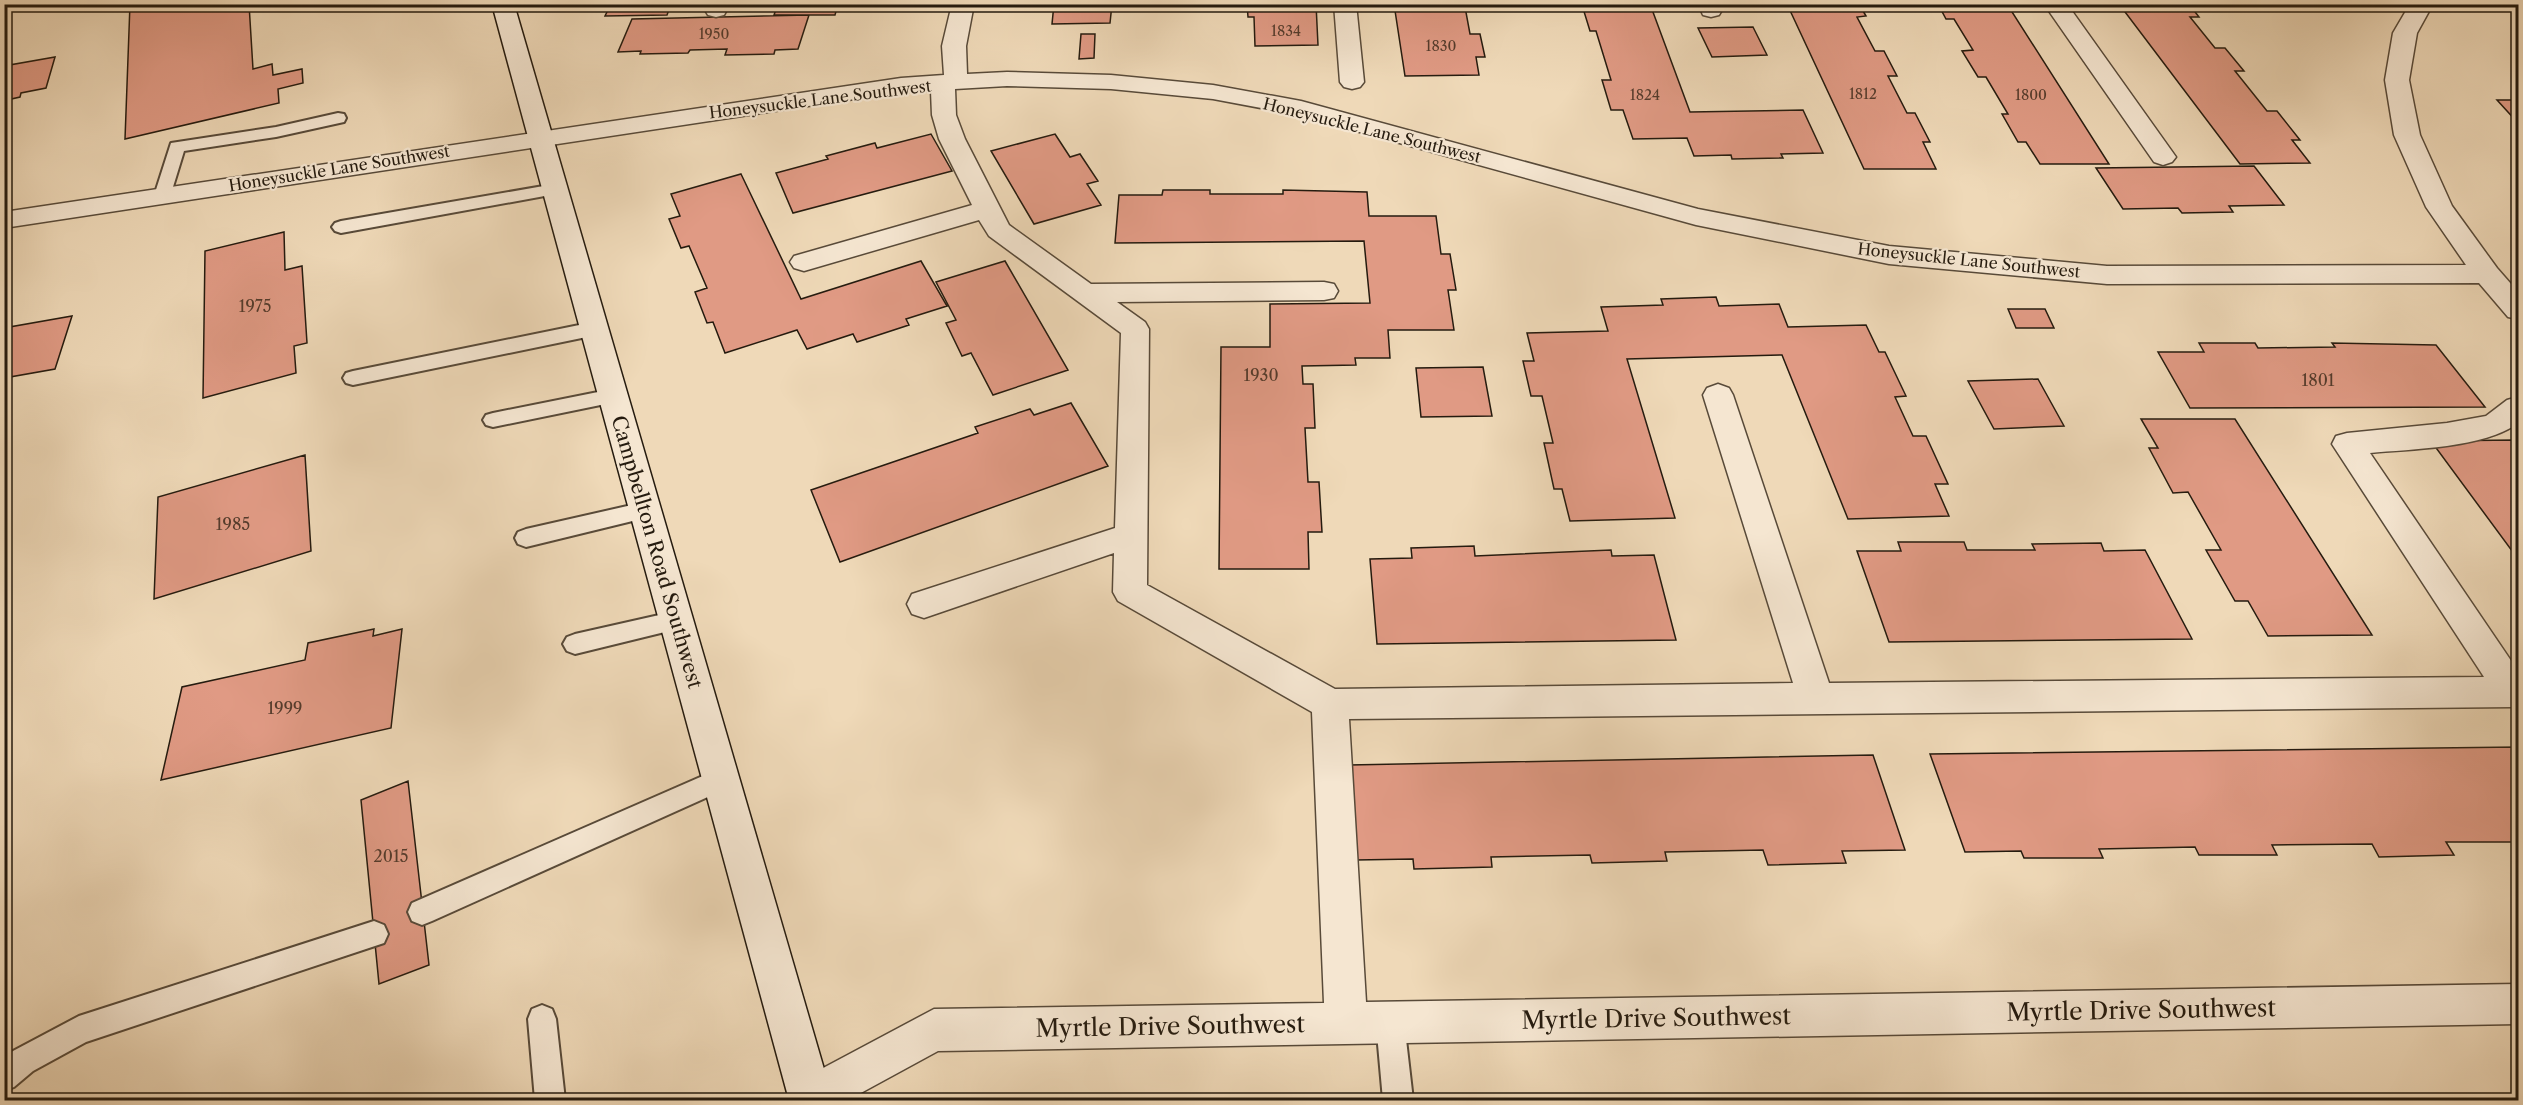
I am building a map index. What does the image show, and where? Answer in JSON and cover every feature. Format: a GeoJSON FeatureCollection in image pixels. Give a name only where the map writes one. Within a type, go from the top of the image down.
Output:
{"type":"FeatureCollection","features":[{"type":"Feature","properties":{"kind":"street","name":"Campbellton Road Southwest"},"geometry":{"type":"LineString","coordinates":[[502,4],[677,620],[809,1100]]}},
{"type":"Feature","properties":{"kind":"street"},"geometry":{"type":"LineString","coordinates":[[963,4],[944,115],[951,139],[998,230],[1135,329],[1130,592],[1330,704],[2516,693]]}},
{"type":"Feature","properties":{"kind":"street"},"geometry":{"type":"LineString","coordinates":[[1345,4],[1352,82]]}},
{"type":"Feature","properties":{"kind":"street"},"geometry":{"type":"LineString","coordinates":[[2055,4],[2163,157]]}},
{"type":"Feature","properties":{"kind":"street"},"geometry":{"type":"LineString","coordinates":[[2422,4],[2405,33],[2397,80],[2407,135],[2439,207],[2487,274],[2518,310]]}},
{"type":"Feature","properties":{"kind":"street","name":"Honeysuckle Lane Southwest"},"geometry":{"type":"LineString","coordinates":[[4,220],[901,85],[1007,79],[1111,82],[1213,92],[1301,108],[1696,217],[1889,255],[2107,274],[2487,274]]}},
{"type":"Feature","properties":{"kind":"street"},"geometry":{"type":"LineString","coordinates":[[804,262],[987,209]]}},
{"type":"Feature","properties":{"kind":"street"},"geometry":{"type":"LineString","coordinates":[[1085,293],[1324,291]]}},
{"type":"Feature","properties":{"kind":"street"},"geometry":{"type":"LineString","coordinates":[[1718,395],[1816,698]]}},
{"type":"Feature","properties":{"kind":"street"},"geometry":{"type":"LineString","coordinates":[[2516,693],[2347,444],[2447,434],[2495,425],[2518,408]]}},
{"type":"Feature","properties":{"kind":"street"},"geometry":{"type":"LineString","coordinates":[[924,604],[1131,535]]}},
{"type":"Feature","properties":{"kind":"street"},"geometry":{"type":"LineString","coordinates":[[1330,704],[1346,1023]]}},
{"type":"Feature","properties":{"kind":"street","name":"Myrtle Drive Southwest"},"geometry":{"type":"LineString","coordinates":[[809,1100],[934,1030],[2518,1004]]}},
{"type":"Feature","properties":{"kind":"lane"},"geometry":{"type":"LineString","coordinates":[[163,196],[177,147],[276,132],[338,118]]}},
{"type":"Feature","properties":{"kind":"lane"},"geometry":{"type":"LineString","coordinates":[[341,227],[555,189]]}},
{"type":"Feature","properties":{"kind":"lane"},"geometry":{"type":"LineString","coordinates":[[353,378],[594,329]]}},
{"type":"Feature","properties":{"kind":"lane"},"geometry":{"type":"LineString","coordinates":[[493,420],[613,396]]}},
{"type":"Feature","properties":{"kind":"lane"},"geometry":{"type":"LineString","coordinates":[[526,538],[645,510]]}},
{"type":"Feature","properties":{"kind":"lane"},"geometry":{"type":"LineString","coordinates":[[575,644],[677,620]]}},
{"type":"Feature","properties":{"kind":"lane"},"geometry":{"type":"LineString","coordinates":[[422,912],[720,779]]}},
{"type":"Feature","properties":{"kind":"lane"},"geometry":{"type":"LineString","coordinates":[[4,1077],[23,1061],[79,1030],[374,934]]}},
{"type":"Feature","properties":{"kind":"lane"},"geometry":{"type":"LineString","coordinates":[[542,1019],[550,1101]]}},
{"type":"Feature","properties":{"kind":"lane"},"geometry":{"type":"LineString","coordinates":[[1390,1022],[1398,1101]]}},
{"type":"Feature","properties":{"kind":"building"},"geometry":{"type":"Polygon","coordinates":[[[130,4],[249,4],[253,69],[272,64],[273,75],[302,69],[303,83],[278,89],[279,103],[125,139],[130,4]]]}},
{"type":"Feature","properties":{"kind":"building"},"geometry":{"type":"Polygon","coordinates":[[[611,4],[671,4],[667,15],[605,16],[611,4]]]}},
{"type":"Feature","properties":{"kind":"building"},"geometry":{"type":"Polygon","coordinates":[[[778,4],[838,4],[835,15],[774,15],[778,4]]]}},
{"type":"Feature","properties":{"kind":"building"},"geometry":{"type":"Polygon","coordinates":[[[1054,4],[1112,4],[1110,23],[1052,24],[1054,4]]]}},
{"type":"Feature","properties":{"kind":"building"},"geometry":{"type":"Polygon","coordinates":[[[1247,4],[1316,4],[1318,45],[1255,46],[1254,17],[1248,17],[1247,4]]]}},
{"type":"Feature","properties":{"kind":"building"},"geometry":{"type":"Polygon","coordinates":[[[1394,4],[1475,4],[1476,7],[1465,7],[1470,34],[1480,34],[1485,57],[1476,57],[1479,75],[1405,76],[1394,4]]]}},
{"type":"Feature","properties":{"kind":"building"},"geometry":{"type":"Polygon","coordinates":[[[1650,4],[1690,112],[1803,110],[1823,153],[1781,154],[1783,158],[1732,159],[1731,155],[1694,156],[1687,138],[1633,139],[1623,110],[1611,110],[1602,80],[1611,80],[1596,31],[1590,31],[1582,5],[1650,4]]]}},
{"type":"Feature","properties":{"kind":"building"},"geometry":{"type":"Polygon","coordinates":[[[1787,4],[1859,4],[1866,16],[1857,17],[1875,51],[1884,51],[1897,76],[1888,76],[1907,113],[1915,113],[1930,142],[1923,142],[1936,169],[1864,169],[1787,4]]]}},
{"type":"Feature","properties":{"kind":"building"},"geometry":{"type":"Polygon","coordinates":[[[1938,4],[2007,4],[2109,164],[2040,164],[2026,142],[2018,142],[2002,114],[2008,114],[1986,77],[1978,77],[1962,51],[1973,50],[1954,19],[1946,19],[1938,4]]]}},
{"type":"Feature","properties":{"kind":"building"},"geometry":{"type":"Polygon","coordinates":[[[2119,4],[2189,4],[2199,17],[2190,17],[2215,48],[2225,48],[2244,71],[2235,71],[2267,111],[2277,111],[2300,140],[2292,140],[2310,163],[2240,164],[2119,4]]]}},
{"type":"Feature","properties":{"kind":"building"},"geometry":{"type":"Polygon","coordinates":[[[809,15],[798,49],[775,50],[774,54],[725,55],[727,49],[690,50],[688,53],[618,52],[632,19],[809,15]]]}},
{"type":"Feature","properties":{"kind":"building"},"geometry":{"type":"Polygon","coordinates":[[[1753,27],[1767,55],[1712,57],[1698,28],[1753,27]]]}},
{"type":"Feature","properties":{"kind":"building"},"geometry":{"type":"Polygon","coordinates":[[[1081,34],[1095,34],[1094,58],[1079,59],[1081,34]]]}},
{"type":"Feature","properties":{"kind":"building"},"geometry":{"type":"Polygon","coordinates":[[[55,57],[46,88],[21,93],[20,97],[7,100],[4,104],[4,66],[55,57]]]}},
{"type":"Feature","properties":{"kind":"building"},"geometry":{"type":"Polygon","coordinates":[[[2497,100],[2518,100],[2518,123],[2497,100]]]}},
{"type":"Feature","properties":{"kind":"building"},"geometry":{"type":"Polygon","coordinates":[[[931,134],[952,171],[793,213],[776,173],[875,143],[877,148],[931,134]]]}},
{"type":"Feature","properties":{"kind":"building"},"geometry":{"type":"Polygon","coordinates":[[[1055,134],[1070,157],[1080,154],[1098,181],[1087,184],[1101,205],[1034,224],[991,151],[1055,134]]]}},
{"type":"Feature","properties":{"kind":"building"},"geometry":{"type":"Polygon","coordinates":[[[2254,166],[2284,205],[2229,206],[2233,212],[2182,213],[2178,208],[2123,209],[2096,168],[2254,166]]]}},
{"type":"Feature","properties":{"kind":"building"},"geometry":{"type":"Polygon","coordinates":[[[741,174],[801,299],[921,261],[947,306],[906,319],[909,325],[857,342],[853,334],[807,349],[797,330],[725,353],[713,322],[707,323],[695,292],[707,288],[689,246],[681,248],[669,219],[680,216],[671,194],[741,174]]]}},
{"type":"Feature","properties":{"kind":"building"},"geometry":{"type":"Polygon","coordinates":[[[1163,190],[1210,190],[1210,194],[1283,194],[1283,190],[1367,192],[1369,216],[1436,216],[1441,254],[1450,254],[1456,290],[1448,290],[1454,330],[1388,330],[1390,358],[1355,358],[1356,365],[1302,366],[1303,384],[1313,384],[1315,428],[1305,428],[1308,482],[1319,482],[1322,532],[1308,532],[1309,569],[1219,569],[1221,347],[1270,347],[1270,304],[1370,303],[1364,241],[1115,243],[1119,195],[1162,195],[1163,190]]]}},
{"type":"Feature","properties":{"kind":"building"},"geometry":{"type":"Polygon","coordinates":[[[284,232],[285,270],[302,266],[307,343],[294,346],[296,373],[203,398],[205,251],[284,232]]]}},
{"type":"Feature","properties":{"kind":"building"},"geometry":{"type":"Polygon","coordinates":[[[1005,261],[1068,370],[993,395],[971,353],[962,356],[946,323],[956,320],[936,282],[1005,261]]]}},
{"type":"Feature","properties":{"kind":"building"},"geometry":{"type":"Polygon","coordinates":[[[1716,297],[1719,306],[1779,304],[1788,327],[1866,325],[1879,352],[1885,352],[1906,396],[1895,397],[1913,436],[1926,436],[1948,484],[1935,484],[1949,516],[1848,519],[1782,355],[1627,359],[1675,518],[1570,521],[1562,489],[1554,489],[1544,443],[1553,443],[1542,396],[1531,396],[1523,361],[1534,361],[1527,333],[1608,331],[1601,307],[1663,305],[1661,299],[1716,297]]]}},
{"type":"Feature","properties":{"kind":"building"},"geometry":{"type":"Polygon","coordinates":[[[2008,309],[2045,309],[2054,328],[2016,328],[2008,309]]]}},
{"type":"Feature","properties":{"kind":"building"},"geometry":{"type":"Polygon","coordinates":[[[72,316],[55,369],[4,378],[4,328],[72,316]]]}},
{"type":"Feature","properties":{"kind":"building"},"geometry":{"type":"Polygon","coordinates":[[[2199,343],[2255,343],[2258,348],[2335,347],[2332,343],[2436,345],[2485,407],[2190,408],[2158,352],[2204,352],[2199,343]]]}},
{"type":"Feature","properties":{"kind":"building"},"geometry":{"type":"Polygon","coordinates":[[[1483,367],[1492,416],[1421,417],[1416,368],[1483,367]]]}},
{"type":"Feature","properties":{"kind":"building"},"geometry":{"type":"Polygon","coordinates":[[[2038,379],[2064,426],[1994,429],[1968,381],[2038,379]]]}},
{"type":"Feature","properties":{"kind":"building"},"geometry":{"type":"Polygon","coordinates":[[[1071,403],[1108,466],[840,562],[811,490],[978,433],[975,427],[1030,409],[1034,415],[1071,403]]]}},
{"type":"Feature","properties":{"kind":"building"},"geometry":{"type":"Polygon","coordinates":[[[2141,419],[2235,419],[2372,635],[2268,636],[2248,601],[2235,601],[2206,550],[2221,550],[2188,492],[2173,493],[2149,448],[2158,448],[2141,419]]]}},
{"type":"Feature","properties":{"kind":"building"},"geometry":{"type":"Polygon","coordinates":[[[2515,440],[2518,444],[2518,559],[2431,441],[2515,440]]]}},
{"type":"Feature","properties":{"kind":"building"},"geometry":{"type":"Polygon","coordinates":[[[305,455],[311,551],[154,599],[158,497],[305,455]]]}},
{"type":"Feature","properties":{"kind":"building"},"geometry":{"type":"Polygon","coordinates":[[[1898,542],[1964,542],[1967,550],[2035,550],[2032,544],[2101,543],[2104,551],[2145,550],[2192,639],[1889,642],[1857,551],[1901,551],[1898,542]]]}},
{"type":"Feature","properties":{"kind":"building"},"geometry":{"type":"Polygon","coordinates":[[[1474,546],[1475,556],[1611,550],[1612,556],[1654,555],[1676,640],[1377,644],[1370,559],[1412,558],[1411,548],[1474,546]]]}},
{"type":"Feature","properties":{"kind":"building"},"geometry":{"type":"Polygon","coordinates":[[[374,629],[373,636],[402,629],[391,728],[161,780],[182,687],[305,660],[308,643],[374,629]]]}},
{"type":"Feature","properties":{"kind":"building"},"geometry":{"type":"Polygon","coordinates":[[[2518,747],[2518,842],[2446,842],[2454,855],[2379,857],[2372,844],[2272,845],[2277,855],[2199,855],[2195,847],[2099,849],[2103,858],[2024,858],[2021,851],[1965,852],[1930,754],[2518,747]]]}},
{"type":"Feature","properties":{"kind":"building"},"geometry":{"type":"Polygon","coordinates":[[[1873,755],[1905,850],[1842,851],[1846,863],[1768,865],[1763,850],[1665,852],[1667,861],[1592,863],[1590,855],[1491,857],[1492,867],[1414,869],[1413,859],[1356,860],[1349,765],[1873,755]]]}},
{"type":"Feature","properties":{"kind":"building"},"geometry":{"type":"Polygon","coordinates":[[[408,781],[429,965],[379,984],[361,800],[408,781]]]}}]}
